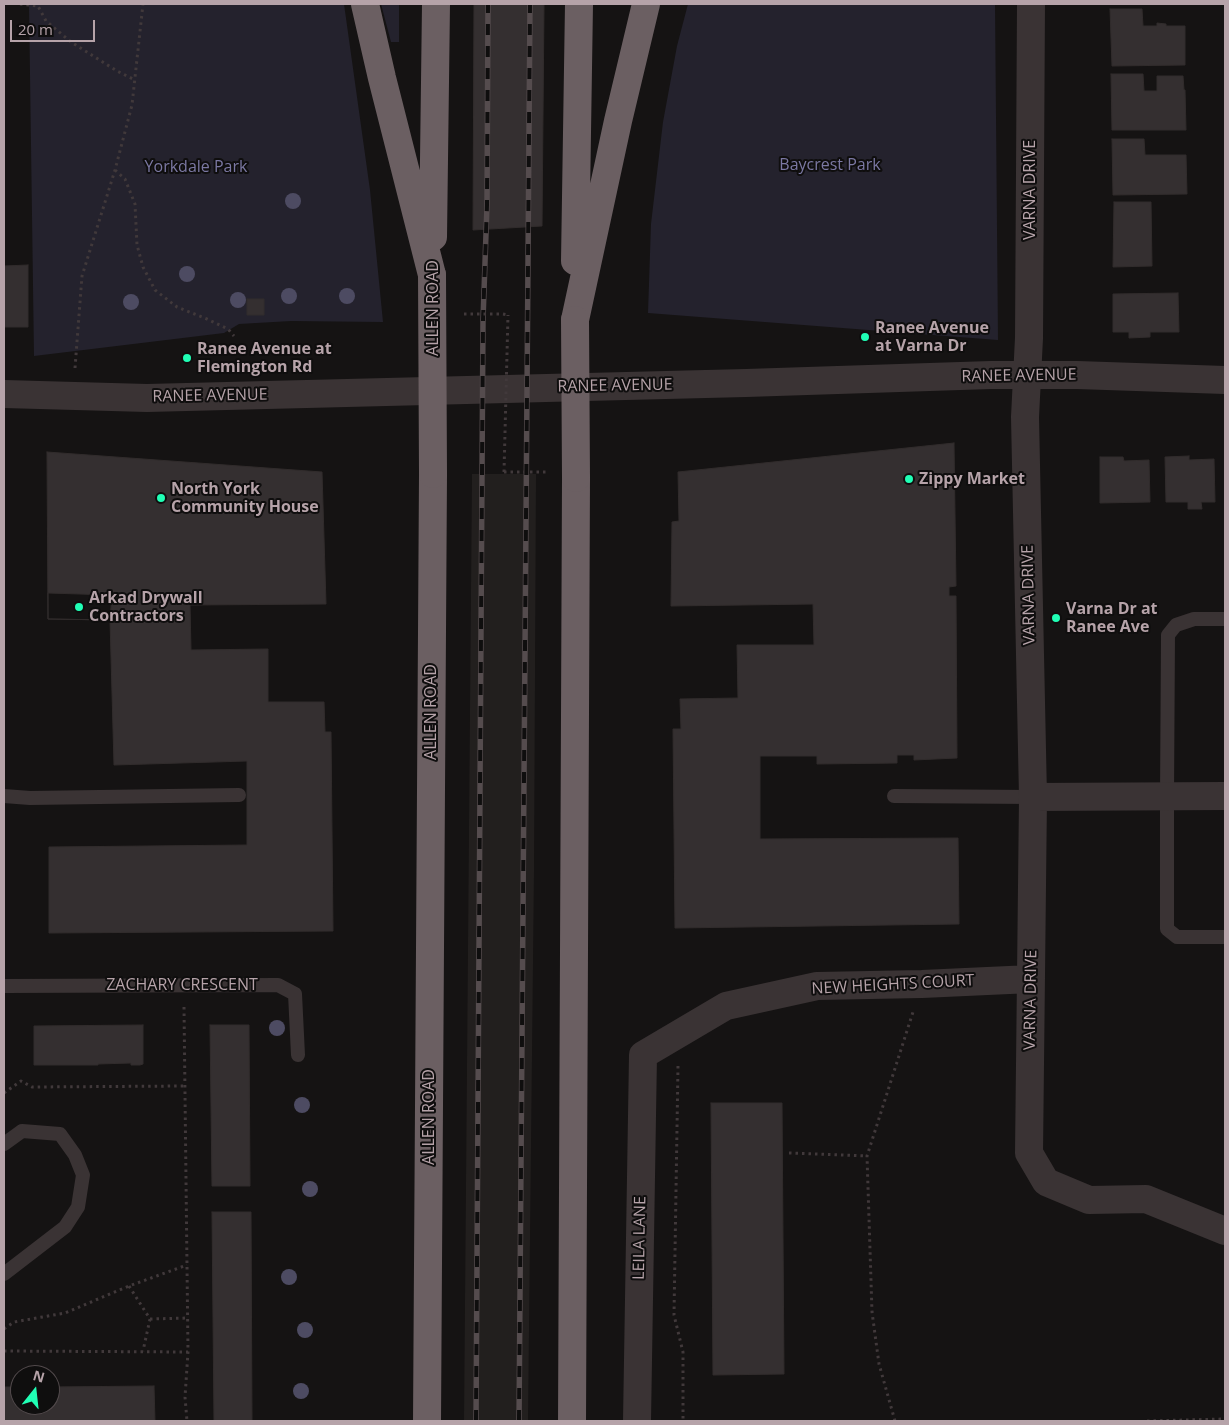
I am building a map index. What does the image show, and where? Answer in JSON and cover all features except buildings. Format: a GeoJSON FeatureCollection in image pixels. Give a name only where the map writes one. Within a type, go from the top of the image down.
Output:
{"type":"FeatureCollection","features":[{"type":"Feature","properties":{"kind":"highway"},"geometry":{"type":"LineString","coordinates":[[365,4],[432,275]]}},
{"type":"Feature","properties":{"kind":"highway","name":"ALLEN ROAD"},"geometry":{"type":"LineString","coordinates":[[427,1421],[433,474],[432,275],[436,4]]}},
{"type":"Feature","properties":{"kind":"highway"},"geometry":{"type":"LineString","coordinates":[[572,1421],[576,478],[574,320],[579,4]]}},
{"type":"Feature","properties":{"kind":"highway"},"geometry":{"type":"LineString","coordinates":[[574,320],[646,4]]}},
{"type":"Feature","properties":{"kind":"street","name":"VARNA DRIVE"},"geometry":{"type":"LineString","coordinates":[[1032,4],[1029,338],[1025,417],[1033,797],[1029,1153],[1046,1182],[1090,1200],[1146,1199],[1225,1231]]}},
{"type":"Feature","properties":{"kind":"street","name":"RANEE AVENUE"},"geometry":{"type":"LineString","coordinates":[[4,394],[147,398],[1027,375],[1225,380]]}},
{"type":"Feature","properties":{"kind":"street"},"geometry":{"type":"LineString","coordinates":[[1033,797],[1225,796]]}},
{"type":"Feature","properties":{"kind":"street","name":"NEW HEIGHTS COURT"},"geometry":{"type":"LineString","coordinates":[[643,1055],[726,1006],[817,986],[1032,979]]}},
{"type":"Feature","properties":{"kind":"street","name":"LEILA LANE"},"geometry":{"type":"LineString","coordinates":[[637,1421],[643,1055]]}},
{"type":"Feature","properties":{"kind":"lane"},"geometry":{"type":"LineString","coordinates":[[1225,618],[1194,619],[1176,625],[1168,635],[1167,796],[1167,929],[1177,937],[1225,937]]}},
{"type":"Feature","properties":{"kind":"lane"},"geometry":{"type":"LineString","coordinates":[[4,796],[30,798],[239,795]]}},
{"type":"Feature","properties":{"kind":"lane"},"geometry":{"type":"LineString","coordinates":[[894,796],[1033,797]]}},
{"type":"Feature","properties":{"kind":"lane","name":"ZACHARY CRESCENT"},"geometry":{"type":"LineString","coordinates":[[4,986],[278,985],[295,994],[298,1055]]}},
{"type":"Feature","properties":{"kind":"lane"},"geometry":{"type":"LineString","coordinates":[[4,1144],[22,1131],[60,1134],[75,1155],[82,1175],[78,1207],[64,1228],[4,1274]]}},
{"type":"Feature","properties":{"kind":"path"},"geometry":{"type":"LineString","coordinates":[[20,4],[39,5],[46,21],[71,42],[135,80]]}},
{"type":"Feature","properties":{"kind":"path"},"geometry":{"type":"LineString","coordinates":[[72,395],[82,276],[115,170],[132,105],[143,4]]}},
{"type":"Feature","properties":{"kind":"path"},"geometry":{"type":"LineString","coordinates":[[115,170],[126,179],[135,204],[137,244],[143,267],[155,290],[177,307],[228,329],[234,336]]}},
{"type":"Feature","properties":{"kind":"path"},"geometry":{"type":"LineString","coordinates":[[464,314],[508,314],[504,472]]}},
{"type":"Feature","properties":{"kind":"path"},"geometry":{"type":"LineString","coordinates":[[895,1421],[879,1364],[872,1312],[866,1156],[922,984]]}},
{"type":"Feature","properties":{"kind":"path"},"geometry":{"type":"LineString","coordinates":[[184,985],[188,1318],[185,1397],[187,1421]]}},
{"type":"Feature","properties":{"kind":"path"},"geometry":{"type":"LineString","coordinates":[[679,1033],[674,1315],[683,1352],[683,1421]]}},
{"type":"Feature","properties":{"kind":"path"},"geometry":{"type":"LineString","coordinates":[[4,1093],[21,1081],[32,1087],[186,1086]]}},
{"type":"Feature","properties":{"kind":"path"},"geometry":{"type":"LineString","coordinates":[[789,1153],[866,1156]]}},
{"type":"Feature","properties":{"kind":"path"},"geometry":{"type":"LineString","coordinates":[[4,1328],[14,1322],[65,1313],[129,1286],[187,1265]]}},
{"type":"Feature","properties":{"kind":"path"},"geometry":{"type":"LineString","coordinates":[[129,1286],[150,1319],[144,1352]]}},
{"type":"Feature","properties":{"kind":"path"},"geometry":{"type":"LineString","coordinates":[[150,1319],[188,1318]]}},
{"type":"Feature","properties":{"kind":"path"},"geometry":{"type":"LineString","coordinates":[[4,1351],[188,1352]]}},
{"type":"Feature","properties":{"kind":"path"},"geometry":{"type":"LineString","coordinates":[[1147,1421],[1225,1419]]}},
{"type":"Feature","properties":{"kind":"shaded area"},"geometry":{"type":"Polygon","coordinates":[[[472,474],[536,474],[528,1421],[464,1421],[472,474]]]}},
{"type":"Feature","properties":{"kind":"green space","name":"Yorkdale Park"},"geometry":{"type":"Polygon","coordinates":[[[29,4],[344,4],[370,190],[383,322],[291,321],[239,324],[224,333],[34,356],[29,4]]]}},
{"type":"Feature","properties":{"kind":"green space"},"geometry":{"type":"Polygon","coordinates":[[[381,4],[399,4],[399,42],[391,42],[381,4]]]}},
{"type":"Feature","properties":{"kind":"green space","name":"Baycrest Park"},"geometry":{"type":"Polygon","coordinates":[[[688,4],[995,4],[998,340],[648,313],[651,224],[663,122],[677,46],[688,4]]]}},
{"type":"Feature","properties":{"kind":"railway"},"geometry":{"type":"LineString","coordinates":[[476,1421],[483,320],[487,205],[488,4]]}},
{"type":"Feature","properties":{"kind":"railway"},"geometry":{"type":"LineString","coordinates":[[519,1421],[530,4]]}},
{"type":"Feature","properties":{"kind":"place","name":"Ranee Avenue at Varna Dr"},"geometry":{"type":"Point","coordinates":[865,337]}},
{"type":"Feature","properties":{"kind":"place","name":"Ranee Avenue at Flemington Rd"},"geometry":{"type":"Point","coordinates":[187,358]}},
{"type":"Feature","properties":{"kind":"place","name":"Zippy Market"},"geometry":{"type":"Point","coordinates":[909,479]}},
{"type":"Feature","properties":{"kind":"place","name":"North York Community House"},"geometry":{"type":"Point","coordinates":[161,498]}},
{"type":"Feature","properties":{"kind":"place","name":"Arkad Drywall Contractors"},"geometry":{"type":"Point","coordinates":[79,607]}},
{"type":"Feature","properties":{"kind":"place","name":"Varna Dr at Ranee Ave"},"geometry":{"type":"Point","coordinates":[1056,618]}}]}
